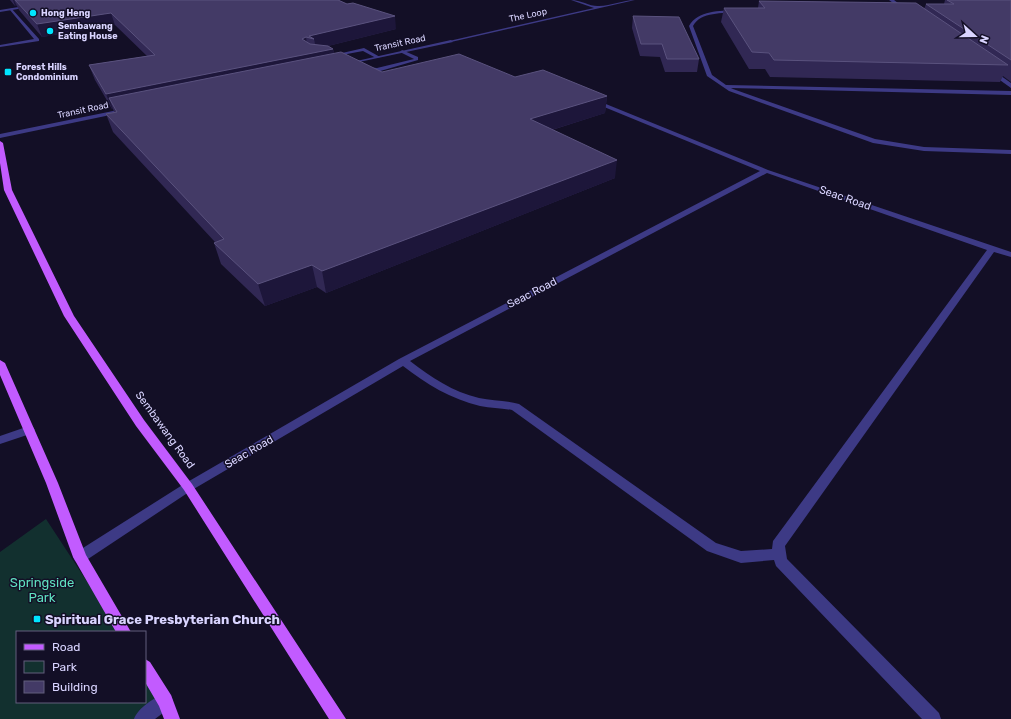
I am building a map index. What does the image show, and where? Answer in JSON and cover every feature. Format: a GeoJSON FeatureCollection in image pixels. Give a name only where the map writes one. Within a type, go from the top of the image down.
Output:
{"type":"FeatureCollection","features":[{"type":"Feature","properties":{"kind":"main road","name":"Sembawang Road"},"geometry":{"type":"LineString","coordinates":[[0,143],[8,190],[69,316],[140,423],[188,487],[338,719]]}},
{"type":"Feature","properties":{"kind":"main road"},"geometry":{"type":"LineString","coordinates":[[0,363],[52,483],[80,557],[123,631]]}},
{"type":"Feature","properties":{"kind":"main road"},"geometry":{"type":"LineString","coordinates":[[146,669],[165,701],[172,719]]}},
{"type":"Feature","properties":{"kind":"street"},"geometry":{"type":"LineString","coordinates":[[573,0],[598,7]]}},
{"type":"Feature","properties":{"kind":"street","name":"The Loop"},"geometry":{"type":"LineString","coordinates":[[451,41],[633,0]]}},
{"type":"Feature","properties":{"kind":"street"},"geometry":{"type":"LineString","coordinates":[[891,0],[912,15]]}},
{"type":"Feature","properties":{"kind":"street"},"geometry":{"type":"LineString","coordinates":[[0,11],[34,5]]}},
{"type":"Feature","properties":{"kind":"street"},"geometry":{"type":"LineString","coordinates":[[0,46],[37,40],[11,9]]}},
{"type":"Feature","properties":{"kind":"street"},"geometry":{"type":"LineString","coordinates":[[742,11],[708,15],[692,21],[690,26],[710,76],[731,90],[873,141],[891,146],[916,149],[1011,152]]}},
{"type":"Feature","properties":{"kind":"street","name":"Transit Road"},"geometry":{"type":"LineString","coordinates":[[337,65],[451,41]]}},
{"type":"Feature","properties":{"kind":"street"},"geometry":{"type":"LineString","coordinates":[[328,57],[364,49],[378,56]]}},
{"type":"Feature","properties":{"kind":"street"},"geometry":{"type":"LineString","coordinates":[[353,62],[365,69],[377,70],[416,60],[416,58],[402,51]]}},
{"type":"Feature","properties":{"kind":"street"},"geometry":{"type":"LineString","coordinates":[[987,69],[1008,82],[1011,86]]}},
{"type":"Feature","properties":{"kind":"street"},"geometry":{"type":"LineString","coordinates":[[722,85],[1011,93]]}},
{"type":"Feature","properties":{"kind":"street"},"geometry":{"type":"LineString","coordinates":[[585,98],[766,171]]}},
{"type":"Feature","properties":{"kind":"street","name":"Transit Road"},"geometry":{"type":"LineString","coordinates":[[0,136],[126,110]]}},
{"type":"Feature","properties":{"kind":"street","name":"Seac Road"},"geometry":{"type":"LineString","coordinates":[[80,557],[188,487],[403,361],[766,171],[1011,255]]}},
{"type":"Feature","properties":{"kind":"street"},"geometry":{"type":"LineString","coordinates":[[933,719],[781,562],[778,545],[992,248]]}},
{"type":"Feature","properties":{"kind":"street"},"geometry":{"type":"LineString","coordinates":[[403,361],[436,385],[460,396],[481,402],[515,406],[712,547],[741,557],[779,554]]}},
{"type":"Feature","properties":{"kind":"street"},"geometry":{"type":"LineString","coordinates":[[0,440],[29,430]]}},
{"type":"Feature","properties":{"kind":"street"},"geometry":{"type":"LineString","coordinates":[[142,719],[165,701]]}},
{"type":"Feature","properties":{"kind":"green space","name":"Springside Park"},"geometry":{"type":"Polygon","coordinates":[[[46,519],[119,631],[16,631],[16,703],[146,703],[146,672],[165,701],[139,719],[0,719],[0,552],[46,519]]]}},
{"type":"Feature","properties":{"kind":"building"},"geometry":{"type":"Polygon","coordinates":[[[15,0],[338,0],[347,4],[353,3],[395,16],[309,36],[314,39],[306,37],[302,39],[310,44],[328,46],[333,49],[106,94],[89,65],[155,55],[111,13],[37,24],[15,0]]]}},
{"type":"Feature","properties":{"kind":"building"},"geometry":{"type":"Polygon","coordinates":[[[947,0],[1011,0],[1011,60],[926,4],[954,4],[947,0]]]}},
{"type":"Feature","properties":{"kind":"building"},"geometry":{"type":"Polygon","coordinates":[[[759,1],[916,3],[1008,65],[774,60],[769,53],[752,52],[724,8],[765,8],[759,1]]]}},
{"type":"Feature","properties":{"kind":"building"},"geometry":{"type":"Polygon","coordinates":[[[633,16],[679,17],[699,59],[667,59],[662,44],[641,44],[633,16]]]}},
{"type":"Feature","properties":{"kind":"building"},"geometry":{"type":"Polygon","coordinates":[[[341,52],[382,72],[459,54],[515,77],[543,70],[607,96],[530,119],[617,160],[322,271],[312,265],[258,284],[214,243],[224,239],[106,114],[117,112],[109,98],[341,52]]]}},
{"type":"Feature","properties":{"kind":"place","name":"Hong Heng"},"geometry":{"type":"Point","coordinates":[33,13]}},
{"type":"Feature","properties":{"kind":"place","name":"Sembawang Eating House"},"geometry":{"type":"Point","coordinates":[50,31]}},
{"type":"Feature","properties":{"kind":"place","name":"Forest Hills Condominium"},"geometry":{"type":"Point","coordinates":[8,72]}},
{"type":"Feature","properties":{"kind":"place","name":"Spiritual Grace Presbyterian Church"},"geometry":{"type":"Point","coordinates":[37,619]}}]}
